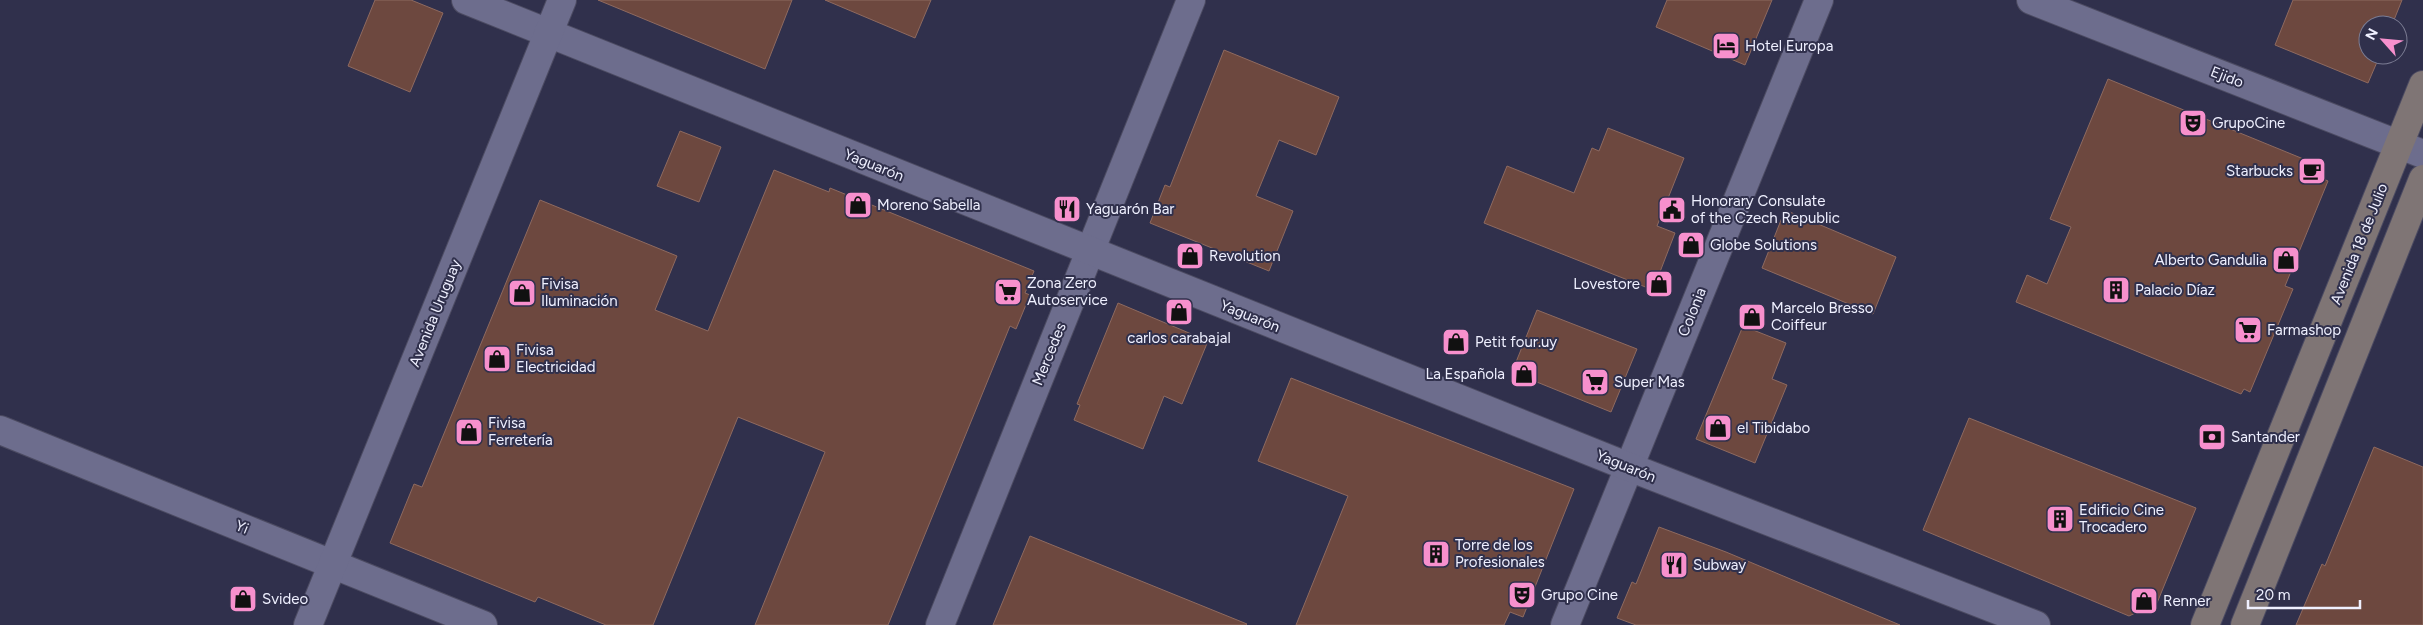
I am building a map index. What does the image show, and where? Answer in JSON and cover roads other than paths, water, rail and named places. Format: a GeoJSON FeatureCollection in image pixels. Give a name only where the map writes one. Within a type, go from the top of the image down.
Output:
{"type":"FeatureCollection","features":[{"type":"Feature","properties":{"kind":"main road","name":"Avenida 18 de Julio"},"geometry":{"type":"LineString","coordinates":[[2205,625],[2411,149],[2423,85]]}},
{"type":"Feature","properties":{"kind":"main road"},"geometry":{"type":"LineString","coordinates":[[2245,625],[2423,179]]}},
{"type":"Feature","properties":{"kind":"street","name":"Yaguarón"},"geometry":{"type":"LineString","coordinates":[[466,0],[1629,468],[2036,625]]}},
{"type":"Feature","properties":{"kind":"street","name":"Avenida Uruguay"},"geometry":{"type":"LineString","coordinates":[[308,625],[562,0]]}},
{"type":"Feature","properties":{"kind":"street","name":"Mercedes"},"geometry":{"type":"LineString","coordinates":[[940,625],[1191,0]]}},
{"type":"Feature","properties":{"kind":"street","name":"Colonia"},"geometry":{"type":"LineString","coordinates":[[1565,625],[1819,0]]}},
{"type":"Feature","properties":{"kind":"street","name":"Ejido"},"geometry":{"type":"LineString","coordinates":[[2031,0],[2411,149]]}},
{"type":"Feature","properties":{"kind":"street","name":"Yi"},"geometry":{"type":"LineString","coordinates":[[0,430],[483,625]]}},
{"type":"Feature","properties":{"kind":"place","name":"Hotel Europa"},"geometry":{"type":"Point","coordinates":[1726,46]}},
{"type":"Feature","properties":{"kind":"place","name":"GrupoCine"},"geometry":{"type":"Point","coordinates":[2193,123]}},
{"type":"Feature","properties":{"kind":"place","name":"Starbucks"},"geometry":{"type":"Point","coordinates":[2312,171]}},
{"type":"Feature","properties":{"kind":"place","name":"Moreno Sabella"},"geometry":{"type":"Point","coordinates":[858,205]}},
{"type":"Feature","properties":{"kind":"place","name":"Yaguarón Bar"},"geometry":{"type":"Point","coordinates":[1067,209]}},
{"type":"Feature","properties":{"kind":"place","name":"Honorary Consulate of the Czech Republic"},"geometry":{"type":"Point","coordinates":[1672,210]}},
{"type":"Feature","properties":{"kind":"place","name":"Globe Solutions"},"geometry":{"type":"Point","coordinates":[1691,245]}},
{"type":"Feature","properties":{"kind":"place","name":"Revolution"},"geometry":{"type":"Point","coordinates":[1190,256]}},
{"type":"Feature","properties":{"kind":"place","name":"Alberto Gandulia"},"geometry":{"type":"Point","coordinates":[2286,260]}},
{"type":"Feature","properties":{"kind":"place","name":"Lovestore"},"geometry":{"type":"Point","coordinates":[1659,284]}},
{"type":"Feature","properties":{"kind":"place","name":"Palacio Díaz"},"geometry":{"type":"Point","coordinates":[2116,290]}},
{"type":"Feature","properties":{"kind":"place","name":"Zona Zero Autoservice"},"geometry":{"type":"Point","coordinates":[1008,292]}},
{"type":"Feature","properties":{"kind":"place","name":"Fivisa Iluminación"},"geometry":{"type":"Point","coordinates":[522,293]}},
{"type":"Feature","properties":{"kind":"place","name":"carlos carabajal"},"geometry":{"type":"Point","coordinates":[1179,312]}},
{"type":"Feature","properties":{"kind":"place","name":"Marcelo Bresso Coiffeur"},"geometry":{"type":"Point","coordinates":[1752,317]}},
{"type":"Feature","properties":{"kind":"place","name":"Farmashop"},"geometry":{"type":"Point","coordinates":[2248,330]}},
{"type":"Feature","properties":{"kind":"place","name":"Petit four.uy"},"geometry":{"type":"Point","coordinates":[1456,342]}},
{"type":"Feature","properties":{"kind":"place","name":"Fivisa Electricidad"},"geometry":{"type":"Point","coordinates":[497,359]}},
{"type":"Feature","properties":{"kind":"place","name":"La Española"},"geometry":{"type":"Point","coordinates":[1524,374]}},
{"type":"Feature","properties":{"kind":"place","name":"Super Mas"},"geometry":{"type":"Point","coordinates":[1595,382]}},
{"type":"Feature","properties":{"kind":"place","name":"el Tibidabo"},"geometry":{"type":"Point","coordinates":[1718,428]}},
{"type":"Feature","properties":{"kind":"place","name":"Fivisa Ferretería"},"geometry":{"type":"Point","coordinates":[469,432]}},
{"type":"Feature","properties":{"kind":"place","name":"Santander"},"geometry":{"type":"Point","coordinates":[2212,437]}},
{"type":"Feature","properties":{"kind":"place","name":"Edificio Cine Trocadero"},"geometry":{"type":"Point","coordinates":[2060,519]}},
{"type":"Feature","properties":{"kind":"place","name":"Torre de los Profesionales"},"geometry":{"type":"Point","coordinates":[1436,554]}},
{"type":"Feature","properties":{"kind":"place","name":"Subway"},"geometry":{"type":"Point","coordinates":[1674,565]}},
{"type":"Feature","properties":{"kind":"place","name":"Grupo Cine"},"geometry":{"type":"Point","coordinates":[1522,595]}},
{"type":"Feature","properties":{"kind":"place","name":"Svideo"},"geometry":{"type":"Point","coordinates":[243,599]}},
{"type":"Feature","properties":{"kind":"place","name":"Renner"},"geometry":{"type":"Point","coordinates":[2144,601]}}]}
